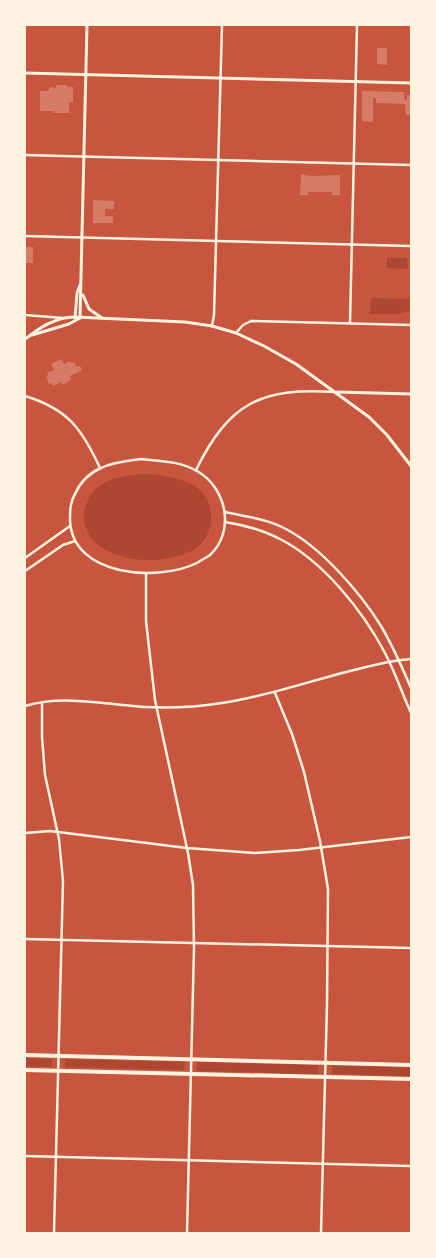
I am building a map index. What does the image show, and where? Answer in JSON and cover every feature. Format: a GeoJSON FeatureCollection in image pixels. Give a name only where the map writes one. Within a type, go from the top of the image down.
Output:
{"type":"FeatureCollection","features":[{"type":"Feature","properties":{"kind":"main road"},"geometry":{"type":"LineString","coordinates":[[25,1055],[411,1065]]}},
{"type":"Feature","properties":{"kind":"main road"},"geometry":{"type":"LineString","coordinates":[[25,1070],[411,1079]]}},
{"type":"Feature","properties":{"kind":"street"},"geometry":{"type":"LineString","coordinates":[[80,318],[87,25]]}},
{"type":"Feature","properties":{"kind":"street"},"geometry":{"type":"LineString","coordinates":[[212,326],[215,313],[222,25]]}},
{"type":"Feature","properties":{"kind":"street"},"geometry":{"type":"LineString","coordinates":[[350,323],[357,25]]}},
{"type":"Feature","properties":{"kind":"street"},"geometry":{"type":"LineString","coordinates":[[25,73],[411,83]]}},
{"type":"Feature","properties":{"kind":"street"},"geometry":{"type":"LineString","coordinates":[[25,155],[411,165]]}},
{"type":"Feature","properties":{"kind":"street"},"geometry":{"type":"LineString","coordinates":[[25,236],[411,246]]}},
{"type":"Feature","properties":{"kind":"street"},"geometry":{"type":"LineString","coordinates":[[75,319],[77,293],[81,282]]}},
{"type":"Feature","properties":{"kind":"street"},"geometry":{"type":"LineString","coordinates":[[82,292],[89,309],[102,318]]}},
{"type":"Feature","properties":{"kind":"street"},"geometry":{"type":"LineString","coordinates":[[25,315],[75,319]]}},
{"type":"Feature","properties":{"kind":"street"},"geometry":{"type":"LineString","coordinates":[[32,336],[38,329],[64,318]]}},
{"type":"Feature","properties":{"kind":"street"},"geometry":{"type":"LineString","coordinates":[[25,339],[80,318],[166,320],[212,326],[236,333],[288,359],[336,392],[378,424],[411,466]]}},
{"type":"Feature","properties":{"kind":"street"},"geometry":{"type":"LineString","coordinates":[[236,333],[242,325],[251,321],[411,325]]}},
{"type":"Feature","properties":{"kind":"street"},"geometry":{"type":"LineString","coordinates":[[196,470],[225,423],[239,410],[251,403],[280,394],[313,391],[411,394]]}},
{"type":"Feature","properties":{"kind":"street"},"geometry":{"type":"LineString","coordinates":[[25,396],[52,406],[67,417],[84,437],[100,468]]}},
{"type":"Feature","properties":{"kind":"street"},"geometry":{"type":"LineString","coordinates":[[141,459],[167,461],[196,470],[216,489],[222,500],[225,512],[225,522],[217,548],[209,556],[190,566],[173,571],[146,574],[114,569],[94,560],[81,550],[70,526],[70,512],[75,493],[88,476],[100,468],[120,462],[141,459]]}},
{"type":"Feature","properties":{"kind":"street"},"geometry":{"type":"LineString","coordinates":[[225,512],[258,519],[284,528],[307,543],[325,559],[370,610],[381,626],[400,660],[411,688]]}},
{"type":"Feature","properties":{"kind":"street"},"geometry":{"type":"LineString","coordinates":[[225,522],[256,529],[279,538],[300,551],[337,586],[361,616],[380,645],[411,713]]}},
{"type":"Feature","properties":{"kind":"street"},"geometry":{"type":"LineString","coordinates":[[25,558],[70,526]]}},
{"type":"Feature","properties":{"kind":"street"},"geometry":{"type":"LineString","coordinates":[[25,571],[63,545],[75,540]]}},
{"type":"Feature","properties":{"kind":"street"},"geometry":{"type":"LineString","coordinates":[[146,574],[146,620],[156,707],[193,884],[194,942],[187,1233]]}},
{"type":"Feature","properties":{"kind":"street"},"geometry":{"type":"LineString","coordinates":[[25,706],[60,699],[124,706],[156,707],[221,703],[275,693],[338,674],[388,662],[411,659]]}},
{"type":"Feature","properties":{"kind":"street"},"geometry":{"type":"LineString","coordinates":[[275,693],[292,734],[304,772],[328,889],[321,1233]]}},
{"type":"Feature","properties":{"kind":"street"},"geometry":{"type":"LineString","coordinates":[[42,702],[42,738],[46,775],[58,832],[63,881],[54,1233]]}},
{"type":"Feature","properties":{"kind":"street"},"geometry":{"type":"LineString","coordinates":[[25,833],[58,832],[187,848],[255,853],[321,848],[411,837]]}},
{"type":"Feature","properties":{"kind":"street"},"geometry":{"type":"LineString","coordinates":[[25,938],[411,948]]}},
{"type":"Feature","properties":{"kind":"street"},"geometry":{"type":"LineString","coordinates":[[25,1156],[411,1166]]}},
{"type":"Feature","properties":{"kind":"shaded area"},"geometry":{"type":"Polygon","coordinates":[[[387,258],[407,258],[408,269],[387,268],[387,258]]]}},
{"type":"Feature","properties":{"kind":"shaded area"},"geometry":{"type":"Polygon","coordinates":[[[371,298],[411,299],[411,311],[399,314],[370,314],[371,298]]]}},
{"type":"Feature","properties":{"kind":"shaded area"},"geometry":{"type":"Polygon","coordinates":[[[144,474],[178,479],[196,487],[203,493],[210,509],[210,527],[202,543],[195,549],[165,559],[131,559],[108,551],[90,537],[85,526],[84,514],[94,490],[114,479],[144,474]]]}},
{"type":"Feature","properties":{"kind":"shaded area"},"geometry":{"type":"Polygon","coordinates":[[[25,1058],[52,1059],[52,1067],[25,1066],[25,1058]]]}},
{"type":"Feature","properties":{"kind":"shaded area"},"geometry":{"type":"Polygon","coordinates":[[[65,1059],[185,1062],[184,1070],[65,1067],[65,1059]]]}},
{"type":"Feature","properties":{"kind":"shaded area"},"geometry":{"type":"Polygon","coordinates":[[[197,1062],[319,1065],[318,1074],[197,1071],[197,1062]]]}},
{"type":"Feature","properties":{"kind":"shaded area"},"geometry":{"type":"Polygon","coordinates":[[[332,1065],[411,1067],[411,1076],[332,1074],[332,1065]]]}},
{"type":"Feature","properties":{"kind":"building"},"geometry":{"type":"Polygon","coordinates":[[[377,48],[387,48],[387,65],[377,64],[377,48]]]}},
{"type":"Feature","properties":{"kind":"building"},"geometry":{"type":"Polygon","coordinates":[[[56,85],[73,87],[73,102],[70,102],[69,113],[40,111],[40,91],[48,91],[50,87],[56,88],[56,85]]]}},
{"type":"Feature","properties":{"kind":"building"},"geometry":{"type":"Polygon","coordinates":[[[362,91],[404,92],[404,100],[407,100],[407,95],[411,95],[411,115],[406,115],[405,104],[376,103],[376,98],[373,98],[373,122],[362,121],[362,91]]]}},
{"type":"Feature","properties":{"kind":"building"},"geometry":{"type":"Polygon","coordinates":[[[301,174],[310,176],[340,175],[340,195],[332,195],[332,192],[308,192],[308,195],[300,195],[301,174]]]}},
{"type":"Feature","properties":{"kind":"building"},"geometry":{"type":"Polygon","coordinates":[[[93,200],[114,201],[114,209],[105,209],[105,216],[113,216],[113,223],[93,223],[93,200]]]}},
{"type":"Feature","properties":{"kind":"building"},"geometry":{"type":"Polygon","coordinates":[[[25,247],[33,247],[33,263],[25,263],[25,247]]]}},
{"type":"Feature","properties":{"kind":"building"},"geometry":{"type":"Polygon","coordinates":[[[61,359],[64,364],[70,361],[74,362],[82,370],[70,376],[71,380],[62,385],[61,382],[53,386],[51,383],[49,384],[46,377],[48,376],[47,373],[54,370],[51,364],[61,359]]]}}]}
